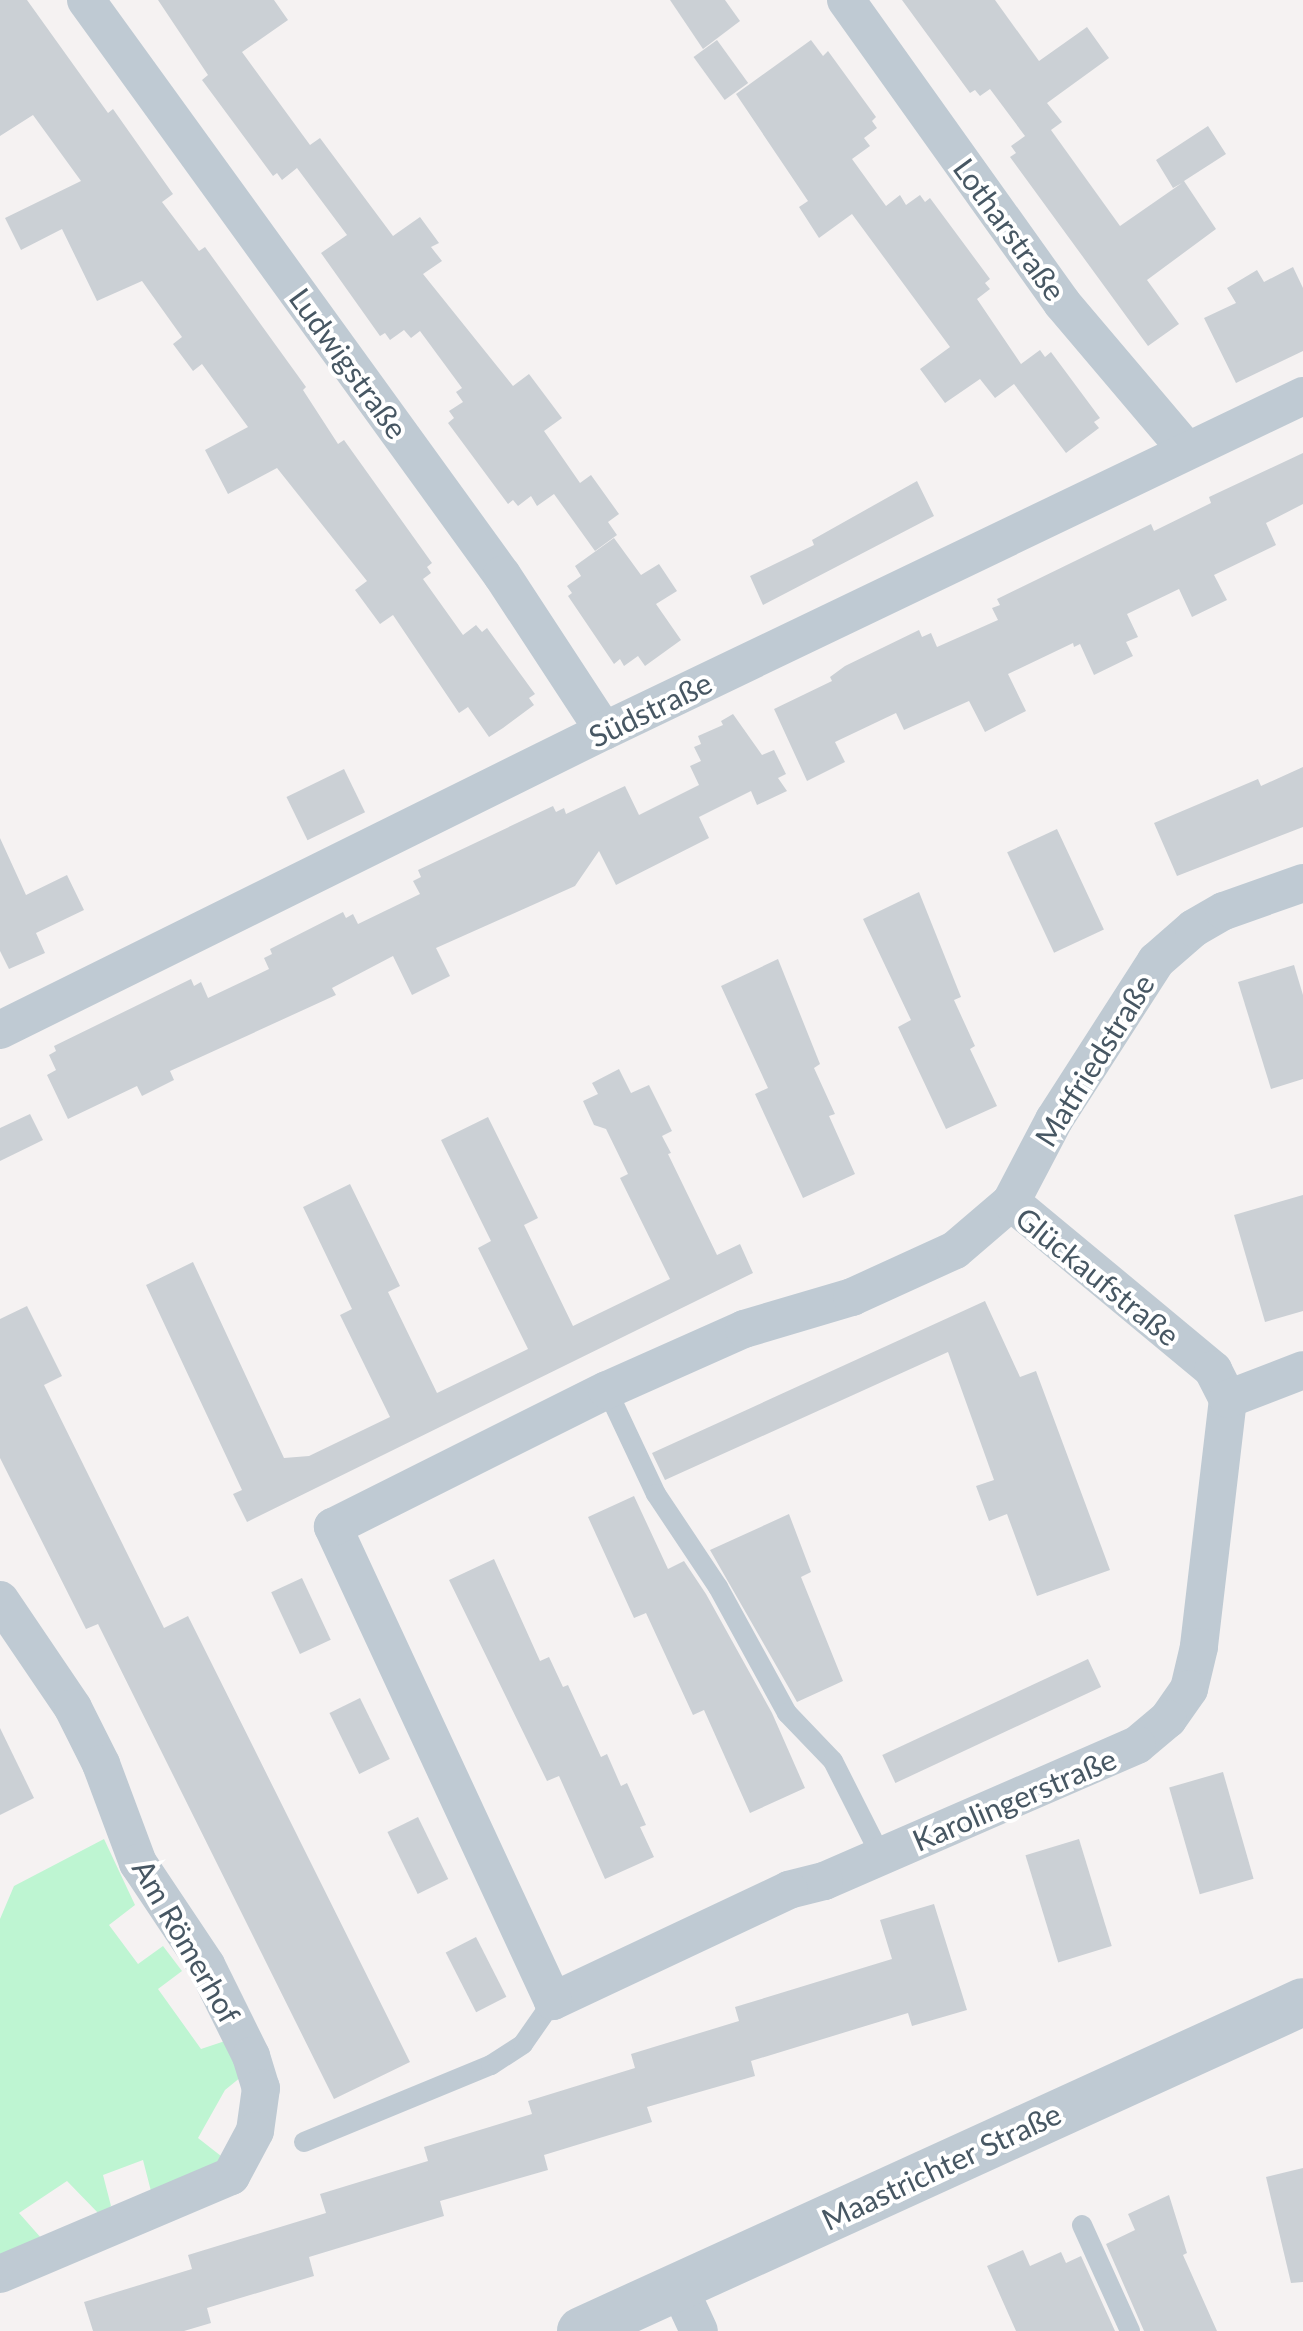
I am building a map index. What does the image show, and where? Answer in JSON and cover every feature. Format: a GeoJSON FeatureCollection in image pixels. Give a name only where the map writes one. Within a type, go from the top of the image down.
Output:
{"type":"FeatureCollection","features":[{"type":"Feature","properties":{"kind":"street","name":"Ludwigstraße"},"geometry":{"type":"LineString","coordinates":[[86,0],[502,575],[604,731]]}},
{"type":"Feature","properties":{"kind":"street","name":"Lotharstraße"},"geometry":{"type":"LineString","coordinates":[[846,0],[1062,303],[1186,450]]}},
{"type":"Feature","properties":{"kind":"street","name":"Südstraße"},"geometry":{"type":"LineString","coordinates":[[0,1030],[604,731],[1303,396]]}},
{"type":"Feature","properties":{"kind":"street","name":"Matfriedstraße"},"geometry":{"type":"LineString","coordinates":[[1010,1202],[1054,1120],[1156,961],[1194,928],[1224,911],[1303,883]]}},
{"type":"Feature","properties":{"kind":"street","name":"Glückaufstraße"},"geometry":{"type":"LineString","coordinates":[[552,2000],[333,1527],[607,1390],[744,1329],[852,1297],[955,1250],[1010,1202],[1213,1370],[1228,1400]]}},
{"type":"Feature","properties":{"kind":"street"},"geometry":{"type":"LineString","coordinates":[[1228,1400],[1303,1370]]}},
{"type":"Feature","properties":{"kind":"street","name":"Karolingerstraße"},"geometry":{"type":"LineString","coordinates":[[552,2000],[789,1890],[824,1881],[1137,1745],[1168,1720],[1189,1688],[1199,1648],[1228,1400]]}},
{"type":"Feature","properties":{"kind":"street","name":"Am Römerhof"},"geometry":{"type":"LineString","coordinates":[[0,1600],[73,1708],[101,1764],[138,1863],[206,1965],[251,2056],[260,2088],[255,2131],[231,2176],[0,2274]]}},
{"type":"Feature","properties":{"kind":"street","name":"Maastrichter Straße"},"geometry":{"type":"LineString","coordinates":[[581,2331],[1303,2002]]}},
{"type":"Feature","properties":{"kind":"street"},"geometry":{"type":"LineString","coordinates":[[679,2288],[699,2331]]}},
{"type":"Feature","properties":{"kind":"lane"},"geometry":{"type":"LineString","coordinates":[[607,1390],[656,1494],[718,1587],[787,1713],[834,1761],[881,1856]]}},
{"type":"Feature","properties":{"kind":"lane"},"geometry":{"type":"LineString","coordinates":[[304,2142],[491,2066],[523,2044],[552,2000]]}},
{"type":"Feature","properties":{"kind":"lane"},"geometry":{"type":"LineString","coordinates":[[1082,2225],[1130,2331]]}},
{"type":"Feature","properties":{"kind":"green space"},"geometry":{"type":"Polygon","coordinates":[[[104,1839],[135,1905],[109,1925],[138,1964],[163,1946],[182,1971],[158,1989],[201,2049],[225,2041],[241,2077],[225,2090],[198,2138],[221,2156],[212,2170],[153,2199],[143,2160],[103,2175],[111,2206],[100,2215],[67,2181],[19,2213],[42,2239],[0,2256],[0,1919],[14,1886],[104,1839]]]}},
{"type":"Feature","properties":{"kind":"building"},"geometry":{"type":"Polygon","coordinates":[[[0,0],[27,0],[108,113],[113,109],[173,194],[162,202],[199,251],[205,247],[306,387],[303,390],[338,444],[344,440],[432,563],[427,567],[431,573],[423,579],[463,635],[476,625],[482,632],[487,628],[535,694],[529,698],[534,705],[503,728],[489,737],[468,707],[459,713],[393,615],[380,624],[355,590],[367,581],[277,468],[228,494],[205,450],[248,427],[202,364],[193,371],[173,344],[182,337],[142,281],[97,301],[62,229],[21,250],[5,218],[81,181],[33,115],[0,136],[0,0]]]}},
{"type":"Feature","properties":{"kind":"building"},"geometry":{"type":"Polygon","coordinates":[[[158,0],[274,0],[288,20],[242,52],[310,145],[320,138],[393,236],[420,217],[439,243],[431,247],[442,261],[423,274],[513,386],[529,374],[562,418],[544,431],[580,483],[591,475],[619,514],[608,522],[617,535],[595,551],[554,494],[537,506],[531,496],[518,506],[513,500],[508,504],[448,423],[454,418],[449,411],[463,402],[456,392],[462,388],[420,331],[411,338],[404,330],[390,340],[385,333],[380,336],[321,253],[347,235],[297,168],[282,180],[277,173],[273,176],[202,80],[208,75],[158,0]]]}},
{"type":"Feature","properties":{"kind":"building"},"geometry":{"type":"Polygon","coordinates":[[[670,0],[725,0],[740,21],[703,49],[670,0]]]}},
{"type":"Feature","properties":{"kind":"building"},"geometry":{"type":"Polygon","coordinates":[[[902,0],[995,0],[1039,61],[1087,27],[1109,58],[1047,103],[1062,122],[1051,130],[1120,226],[1182,183],[1173,188],[1156,160],[1208,126],[1226,154],[1184,181],[1216,229],[1147,280],[1179,324],[1148,346],[1010,157],[1016,153],[1011,146],[1025,136],[990,89],[980,96],[975,90],[970,93],[902,0]]]}},
{"type":"Feature","properties":{"kind":"building"},"geometry":{"type":"Polygon","coordinates":[[[717,40],[748,83],[725,100],[694,57],[717,40]]]}},
{"type":"Feature","properties":{"kind":"building"},"geometry":{"type":"Polygon","coordinates":[[[811,40],[823,56],[828,51],[876,117],[872,121],[877,128],[864,138],[870,146],[852,159],[886,206],[900,195],[906,205],[920,195],[925,202],[930,198],[990,279],[985,283],[990,289],[977,299],[1021,364],[1040,350],[1045,357],[1051,352],[1100,418],[1094,422],[1099,428],[1066,453],[1014,384],[995,398],[980,379],[945,403],[920,369],[950,347],[852,214],[819,238],[799,207],[808,201],[736,94],[811,40]]]}},
{"type":"Feature","properties":{"kind":"building"},"geometry":{"type":"Polygon","coordinates":[[[1293,267],[1303,288],[1303,351],[1236,383],[1204,318],[1236,303],[1227,288],[1257,270],[1264,282],[1293,267]]]}},
{"type":"Feature","properties":{"kind":"building"},"geometry":{"type":"Polygon","coordinates":[[[1303,453],[1303,504],[1266,523],[1276,545],[1214,575],[1227,600],[1192,617],[1179,589],[1127,614],[1138,637],[1126,642],[1133,656],[1094,675],[1080,644],[1074,647],[1073,643],[1008,674],[1026,711],[985,732],[969,701],[904,730],[896,713],[835,742],[845,762],[807,781],[774,709],[832,681],[830,677],[845,666],[919,630],[922,637],[931,633],[937,647],[998,620],[992,608],[1000,605],[997,599],[1151,524],[1154,531],[1211,503],[1209,497],[1303,453]]]}},
{"type":"Feature","properties":{"kind":"building"},"geometry":{"type":"Polygon","coordinates":[[[917,481],[934,516],[763,605],[750,576],[814,545],[812,540],[917,481]]]}},
{"type":"Feature","properties":{"kind":"building"},"geometry":{"type":"Polygon","coordinates":[[[614,538],[641,575],[659,564],[677,591],[656,604],[681,640],[645,666],[638,656],[624,666],[620,659],[614,664],[568,596],[572,593],[567,586],[581,576],[575,566],[614,538]]]}},
{"type":"Feature","properties":{"kind":"building"},"geometry":{"type":"Polygon","coordinates":[[[733,714],[762,755],[774,750],[786,774],[778,778],[787,791],[757,805],[751,791],[699,817],[709,838],[616,885],[599,851],[575,886],[436,948],[450,976],[412,995],[393,956],[332,988],[336,995],[170,1071],[174,1080],[142,1096],[137,1086],[68,1119],[47,1075],[56,1070],[49,1055],[56,1051],[54,1046],[191,979],[194,986],[201,982],[208,998],[269,969],[264,958],[272,954],[270,949],[343,912],[346,918],[353,914],[358,924],[420,894],[413,881],[421,877],[418,870],[553,806],[556,812],[564,808],[566,814],[625,786],[639,815],[699,785],[690,766],[701,761],[694,747],[701,744],[698,736],[723,725],[721,721],[733,714]]]}},
{"type":"Feature","properties":{"kind":"building"},"geometry":{"type":"Polygon","coordinates":[[[1303,767],[1303,827],[1177,876],[1154,823],[1258,779],[1261,786],[1303,767]]]}},
{"type":"Feature","properties":{"kind":"building"},"geometry":{"type":"Polygon","coordinates":[[[344,769],[365,812],[308,840],[286,797],[344,769]]]}},
{"type":"Feature","properties":{"kind":"building"},"geometry":{"type":"Polygon","coordinates":[[[1057,829],[1104,930],[1054,953],[1007,852],[1057,829]]]}},
{"type":"Feature","properties":{"kind":"building"},"geometry":{"type":"Polygon","coordinates":[[[0,838],[26,895],[67,875],[84,910],[36,933],[45,953],[9,969],[0,951],[0,838]]]}},
{"type":"Feature","properties":{"kind":"building"},"geometry":{"type":"Polygon","coordinates":[[[919,892],[961,997],[954,1000],[975,1046],[970,1049],[997,1106],[946,1129],[898,1027],[911,1020],[863,919],[919,892]]]}},
{"type":"Feature","properties":{"kind":"building"},"geometry":{"type":"Polygon","coordinates":[[[778,959],[820,1064],[814,1068],[835,1114],[829,1116],[855,1174],[803,1198],[755,1094],[768,1088],[721,986],[778,959]]]}},
{"type":"Feature","properties":{"kind":"building"},"geometry":{"type":"Polygon","coordinates":[[[1294,965],[1303,995],[1303,1079],[1271,1089],[1238,982],[1294,965]]]}},
{"type":"Feature","properties":{"kind":"building"},"geometry":{"type":"Polygon","coordinates":[[[619,1069],[631,1093],[649,1085],[672,1131],[662,1136],[671,1153],[668,1154],[717,1255],[740,1244],[753,1273],[247,1522],[233,1494],[242,1490],[146,1285],[193,1262],[284,1458],[309,1456],[390,1417],[340,1315],[352,1309],[303,1207],[350,1184],[400,1286],[388,1292],[437,1393],[528,1349],[478,1248],[491,1241],[441,1140],[488,1117],[538,1218],[524,1225],[573,1326],[670,1279],[620,1178],[628,1174],[606,1129],[594,1125],[583,1101],[598,1094],[592,1083],[619,1069]]]}},
{"type":"Feature","properties":{"kind":"building"},"geometry":{"type":"Polygon","coordinates":[[[30,1114],[43,1140],[0,1161],[0,1128],[30,1114]]]}},
{"type":"Feature","properties":{"kind":"building"},"geometry":{"type":"Polygon","coordinates":[[[1303,1195],[1303,1311],[1265,1322],[1234,1215],[1303,1195]]]}},
{"type":"Feature","properties":{"kind":"building"},"geometry":{"type":"Polygon","coordinates":[[[985,1301],[1020,1377],[1036,1371],[1110,1570],[1037,1596],[1007,1514],[989,1521],[976,1486],[994,1480],[948,1352],[665,1480],[652,1453],[985,1301]]]}},
{"type":"Feature","properties":{"kind":"building"},"geometry":{"type":"Polygon","coordinates":[[[27,1306],[62,1376],[44,1385],[164,1628],[188,1616],[410,2062],[334,2099],[98,1624],[86,1629],[0,1458],[0,1319],[27,1306]]]}},
{"type":"Feature","properties":{"kind":"building"},"geometry":{"type":"Polygon","coordinates":[[[634,1496],[668,1569],[684,1561],[706,1594],[772,1713],[805,1788],[750,1813],[704,1710],[693,1715],[646,1613],[634,1618],[588,1517],[634,1496]]]}},
{"type":"Feature","properties":{"kind":"building"},"geometry":{"type":"Polygon","coordinates":[[[789,1514],[811,1572],[801,1577],[843,1681],[797,1702],[710,1550],[789,1514]]]}},
{"type":"Feature","properties":{"kind":"building"},"geometry":{"type":"Polygon","coordinates":[[[494,1559],[540,1661],[549,1657],[563,1687],[568,1685],[601,1757],[607,1754],[621,1786],[627,1783],[646,1825],[640,1827],[654,1857],[605,1879],[559,1776],[547,1781],[449,1580],[494,1559]]]}},
{"type":"Feature","properties":{"kind":"building"},"geometry":{"type":"Polygon","coordinates":[[[302,1578],[331,1640],[300,1654],[271,1592],[302,1578]]]}},
{"type":"Feature","properties":{"kind":"building"},"geometry":{"type":"Polygon","coordinates":[[[1088,1659],[1101,1687],[895,1783],[882,1755],[1088,1659]]]}},
{"type":"Feature","properties":{"kind":"building"},"geometry":{"type":"Polygon","coordinates":[[[360,1698],[390,1759],[359,1774],[329,1713],[360,1698]]]}},
{"type":"Feature","properties":{"kind":"building"},"geometry":{"type":"Polygon","coordinates":[[[0,1728],[34,1798],[0,1815],[0,1728]]]}},
{"type":"Feature","properties":{"kind":"building"},"geometry":{"type":"Polygon","coordinates":[[[1223,1772],[1254,1879],[1200,1894],[1169,1787],[1223,1772]]]}},
{"type":"Feature","properties":{"kind":"building"},"geometry":{"type":"Polygon","coordinates":[[[418,1817],[448,1879],[418,1894],[387,1832],[418,1817]]]}},
{"type":"Feature","properties":{"kind":"building"},"geometry":{"type":"Polygon","coordinates":[[[1079,1839],[1112,1946],[1058,1962],[1025,1855],[1079,1839]]]}},
{"type":"Feature","properties":{"kind":"building"},"geometry":{"type":"Polygon","coordinates":[[[934,1904],[967,2010],[912,2026],[908,2013],[751,2061],[755,2076],[647,2107],[652,2122],[544,2155],[548,2170],[440,2201],[444,2216],[309,2257],[314,2276],[207,2308],[211,2323],[184,2331],[93,2331],[84,2302],[192,2269],[188,2255],[326,2213],[320,2194],[428,2161],[424,2147],[532,2114],[528,2101],[635,2068],[631,2054],[739,2021],[735,2007],[892,1959],[880,1920],[934,1904]]]}},
{"type":"Feature","properties":{"kind":"building"},"geometry":{"type":"Polygon","coordinates":[[[476,1937],[506,1997],[476,2012],[446,1952],[476,1937]]]}},
{"type":"Feature","properties":{"kind":"building"},"geometry":{"type":"Polygon","coordinates":[[[1303,2168],[1303,2282],[1291,2283],[1266,2177],[1303,2168]]]}},
{"type":"Feature","properties":{"kind":"building"},"geometry":{"type":"Polygon","coordinates":[[[1169,2195],[1187,2253],[1183,2255],[1217,2331],[1144,2331],[1106,2244],[1135,2230],[1128,2214],[1169,2195]]]}},
{"type":"Feature","properties":{"kind":"building"},"geometry":{"type":"Polygon","coordinates":[[[1023,2250],[1030,2266],[1061,2252],[1066,2263],[1081,2256],[1115,2331],[1016,2331],[987,2266],[1023,2250]]]}}]}
